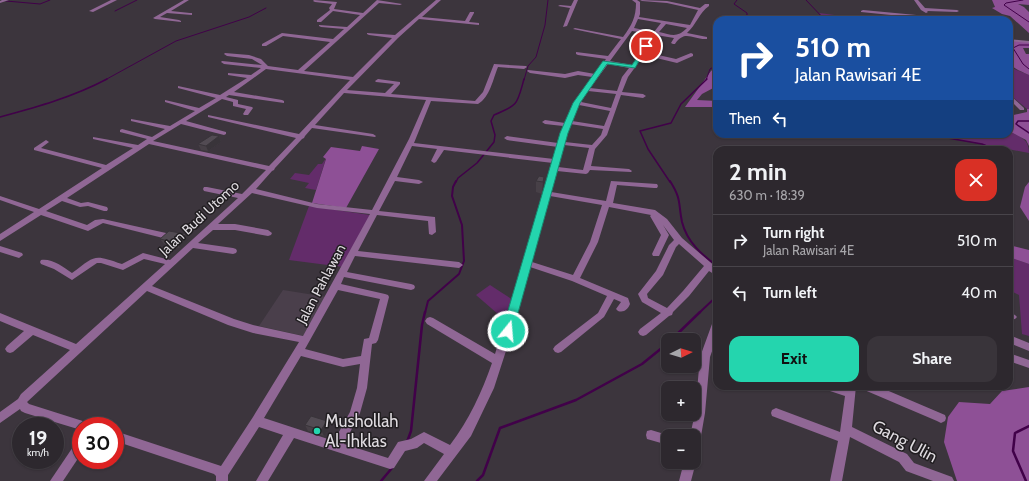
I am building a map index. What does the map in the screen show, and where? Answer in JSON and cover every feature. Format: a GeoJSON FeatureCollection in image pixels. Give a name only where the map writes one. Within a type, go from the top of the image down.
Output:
{"type":"FeatureCollection","features":[{"type":"Feature","properties":{"kind":"street"},"geometry":{"type":"LineString","coordinates":[[0,2],[7,0]]}},
{"type":"Feature","properties":{"kind":"street"},"geometry":{"type":"LineString","coordinates":[[91,11],[115,0]]}},
{"type":"Feature","properties":{"kind":"street"},"geometry":{"type":"LineString","coordinates":[[179,21],[155,18],[187,0]]}},
{"type":"Feature","properties":{"kind":"street"},"geometry":{"type":"LineString","coordinates":[[316,0],[315,1],[335,3],[331,8],[332,10],[320,24],[347,28]]}},
{"type":"Feature","properties":{"kind":"street"},"geometry":{"type":"LineString","coordinates":[[396,8],[404,0]]}},
{"type":"Feature","properties":{"kind":"street","name":"Jalan Budi Utomo"},"geometry":{"type":"LineString","coordinates":[[0,418],[22,402],[25,397],[244,197],[302,137],[354,79],[396,37],[439,0]]}},
{"type":"Feature","properties":{"kind":"street"},"geometry":{"type":"LineString","coordinates":[[565,26],[576,0]]}},
{"type":"Feature","properties":{"kind":"street"},"geometry":{"type":"LineString","coordinates":[[430,481],[452,452],[476,415],[498,361],[561,144],[576,103],[623,38],[632,29],[637,18],[638,7],[636,0]]}},
{"type":"Feature","properties":{"kind":"street"},"geometry":{"type":"LineString","coordinates":[[642,0],[654,0],[701,9]]}},
{"type":"Feature","properties":{"kind":"street"},"geometry":{"type":"LineString","coordinates":[[916,0],[929,16]]}},
{"type":"Feature","properties":{"kind":"street"},"geometry":{"type":"LineString","coordinates":[[300,72],[378,1],[400,4]]}},
{"type":"Feature","properties":{"kind":"street"},"geometry":{"type":"LineString","coordinates":[[165,5],[177,6]]}},
{"type":"Feature","properties":{"kind":"street"},"geometry":{"type":"LineString","coordinates":[[673,43],[677,37],[684,34],[691,27],[701,9],[707,5]]}},
{"type":"Feature","properties":{"kind":"street"},"geometry":{"type":"LineString","coordinates":[[560,6],[573,7]]}},
{"type":"Feature","properties":{"kind":"street"},"geometry":{"type":"LineString","coordinates":[[923,9],[956,11]]}},
{"type":"Feature","properties":{"kind":"street"},"geometry":{"type":"LineString","coordinates":[[332,10],[362,14]]}},
{"type":"Feature","properties":{"kind":"street"},"geometry":{"type":"LineString","coordinates":[[863,11],[912,16]]}},
{"type":"Feature","properties":{"kind":"street"},"geometry":{"type":"LineString","coordinates":[[167,12],[190,14]]}},
{"type":"Feature","properties":{"kind":"street"},"geometry":{"type":"LineString","coordinates":[[466,23],[472,13]]}},
{"type":"Feature","properties":{"kind":"street"},"geometry":{"type":"LineString","coordinates":[[419,18],[477,24]]}},
{"type":"Feature","properties":{"kind":"street"},"geometry":{"type":"LineString","coordinates":[[637,18],[691,27]]}},
{"type":"Feature","properties":{"kind":"street"},"geometry":{"type":"LineString","coordinates":[[587,170],[593,147],[604,135],[625,77],[655,33],[665,22]]}},
{"type":"Feature","properties":{"kind":"street"},"geometry":{"type":"LineString","coordinates":[[575,29],[623,38]]}},
{"type":"Feature","properties":{"kind":"street"},"geometry":{"type":"LineString","coordinates":[[632,29],[677,37]]}},
{"type":"Feature","properties":{"kind":"street"},"geometry":{"type":"LineString","coordinates":[[259,40],[266,44],[283,34],[334,41]]}},
{"type":"Feature","properties":{"kind":"street"},"geometry":{"type":"LineString","coordinates":[[369,34],[396,37]]}},
{"type":"Feature","properties":{"kind":"street"},"geometry":{"type":"LineString","coordinates":[[684,34],[706,38]]}},
{"type":"Feature","properties":{"kind":"street"},"geometry":{"type":"LineString","coordinates":[[266,36],[275,38]]}},
{"type":"Feature","properties":{"kind":"street"},"geometry":{"type":"LineString","coordinates":[[1013,40],[1029,42]]}},
{"type":"Feature","properties":{"kind":"street"},"geometry":{"type":"LineString","coordinates":[[578,53],[633,67]]}},
{"type":"Feature","properties":{"kind":"street"},"geometry":{"type":"LineString","coordinates":[[641,53],[677,61],[691,55]]}},
{"type":"Feature","properties":{"kind":"street"},"geometry":{"type":"LineString","coordinates":[[227,54],[255,59],[263,62],[266,67]]}},
{"type":"Feature","properties":{"kind":"street"},"geometry":{"type":"LineString","coordinates":[[224,62],[354,79]]}},
{"type":"Feature","properties":{"kind":"street"},"geometry":{"type":"LineString","coordinates":[[343,91],[479,102],[489,86],[496,65],[524,67]]}},
{"type":"Feature","properties":{"kind":"street"},"geometry":{"type":"LineString","coordinates":[[0,238],[151,140],[229,93],[266,67]]}},
{"type":"Feature","properties":{"kind":"street"},"geometry":{"type":"LineString","coordinates":[[530,70],[565,76],[578,73],[596,76]]}},
{"type":"Feature","properties":{"kind":"street"},"geometry":{"type":"LineString","coordinates":[[230,74],[252,77]]}},
{"type":"Feature","properties":{"kind":"street"},"geometry":{"type":"LineString","coordinates":[[378,81],[398,83],[386,95]]}},
{"type":"Feature","properties":{"kind":"street"},"geometry":{"type":"LineString","coordinates":[[180,87],[219,98],[236,101],[235,104],[250,108],[246,114]]}},
{"type":"Feature","properties":{"kind":"street"},"geometry":{"type":"LineString","coordinates":[[585,89],[643,96]]}},
{"type":"Feature","properties":{"kind":"street"},"geometry":{"type":"LineString","coordinates":[[229,93],[282,102]]}},
{"type":"Feature","properties":{"kind":"street","name":"Jalan Pahlawan"},"geometry":{"type":"LineString","coordinates":[[222,478],[299,352],[336,286],[393,179],[429,99]]}},
{"type":"Feature","properties":{"kind":"street"},"geometry":{"type":"LineString","coordinates":[[1013,100],[1022,109]]}},
{"type":"Feature","properties":{"kind":"street"},"geometry":{"type":"LineString","coordinates":[[167,101],[199,110]]}},
{"type":"Feature","properties":{"kind":"street"},"geometry":{"type":"LineString","coordinates":[[576,103],[614,110]]}},
{"type":"Feature","properties":{"kind":"street"},"geometry":{"type":"LineString","coordinates":[[210,116],[302,137]]}},
{"type":"Feature","properties":{"kind":"street"},"geometry":{"type":"LineString","coordinates":[[134,120],[171,128]]}},
{"type":"Feature","properties":{"kind":"street"},"geometry":{"type":"LineString","coordinates":[[180,122],[224,133]]}},
{"type":"Feature","properties":{"kind":"street"},"geometry":{"type":"LineString","coordinates":[[545,122],[606,128]]}},
{"type":"Feature","properties":{"kind":"street"},"geometry":{"type":"LineString","coordinates":[[312,126],[373,136]]}},
{"type":"Feature","properties":{"kind":"street"},"geometry":{"type":"LineString","coordinates":[[122,131],[151,140],[272,169]]}},
{"type":"Feature","properties":{"kind":"street"},"geometry":{"type":"LineString","coordinates":[[95,138],[139,148]]}},
{"type":"Feature","properties":{"kind":"street"},"geometry":{"type":"LineString","coordinates":[[507,138],[593,147]]}},
{"type":"Feature","properties":{"kind":"street"},"geometry":{"type":"LineString","coordinates":[[46,142],[36,149],[108,168]]}},
{"type":"Feature","properties":{"kind":"street"},"geometry":{"type":"LineString","coordinates":[[409,144],[480,152],[587,170],[629,171]]}},
{"type":"Feature","properties":{"kind":"street"},"geometry":{"type":"LineString","coordinates":[[44,152],[53,146]]}},
{"type":"Feature","properties":{"kind":"street"},"geometry":{"type":"LineString","coordinates":[[434,160],[442,148]]}},
{"type":"Feature","properties":{"kind":"street"},"geometry":{"type":"LineString","coordinates":[[393,179],[419,182]]}},
{"type":"Feature","properties":{"kind":"street"},"geometry":{"type":"LineString","coordinates":[[575,279],[594,242],[614,183],[654,186]]}},
{"type":"Feature","properties":{"kind":"street"},"geometry":{"type":"LineString","coordinates":[[207,188],[244,197]]}},
{"type":"Feature","properties":{"kind":"street"},"geometry":{"type":"LineString","coordinates":[[251,190],[311,205],[374,214],[432,219],[432,232]]}},
{"type":"Feature","properties":{"kind":"street"},"geometry":{"type":"LineString","coordinates":[[547,193],[652,212],[664,221],[679,240],[713,270]]}},
{"type":"Feature","properties":{"kind":"street"},"geometry":{"type":"LineString","coordinates":[[0,198],[88,228],[98,222],[103,221],[163,235]]}},
{"type":"Feature","properties":{"kind":"street"},"geometry":{"type":"LineString","coordinates":[[61,198],[80,205],[88,204],[104,209]]}},
{"type":"Feature","properties":{"kind":"street"},"geometry":{"type":"LineString","coordinates":[[652,212],[665,235],[656,254]]}},
{"type":"Feature","properties":{"kind":"street"},"geometry":{"type":"LineString","coordinates":[[212,227],[235,227],[268,233]]}},
{"type":"Feature","properties":{"kind":"street"},"geometry":{"type":"LineString","coordinates":[[669,313],[645,300],[642,294],[660,273],[673,245],[679,240]]}},
{"type":"Feature","properties":{"kind":"street"},"geometry":{"type":"LineString","coordinates":[[193,245],[233,251]]}},
{"type":"Feature","properties":{"kind":"street"},"geometry":{"type":"LineString","coordinates":[[0,249],[19,255]]}},
{"type":"Feature","properties":{"kind":"street"},"geometry":{"type":"LineString","coordinates":[[353,253],[458,265]]}},
{"type":"Feature","properties":{"kind":"street"},"geometry":{"type":"LineString","coordinates":[[44,262],[57,267],[72,277],[95,260],[101,260],[123,267],[143,256],[171,263]]}},
{"type":"Feature","properties":{"kind":"street"},"geometry":{"type":"LineString","coordinates":[[527,263],[575,279],[626,300],[626,304],[621,309]]}},
{"type":"Feature","properties":{"kind":"street"},"geometry":{"type":"LineString","coordinates":[[643,332],[669,313],[696,284],[708,266]]}},
{"type":"Feature","properties":{"kind":"street"},"geometry":{"type":"LineString","coordinates":[[342,274],[411,287]]}},
{"type":"Feature","properties":{"kind":"street"},"geometry":{"type":"LineString","coordinates":[[336,286],[385,297],[373,340],[367,342],[362,388],[355,413],[336,447]]}},
{"type":"Feature","properties":{"kind":"street"},"geometry":{"type":"LineString","coordinates":[[146,287],[231,322],[253,329],[306,340]]}},
{"type":"Feature","properties":{"kind":"street"},"geometry":{"type":"LineString","coordinates":[[558,349],[601,315],[612,295]]}},
{"type":"Feature","properties":{"kind":"street"},"geometry":{"type":"LineString","coordinates":[[0,317],[78,349]]}},
{"type":"Feature","properties":{"kind":"street"},"geometry":{"type":"LineString","coordinates":[[430,322],[498,361]]}},
{"type":"Feature","properties":{"kind":"street"},"geometry":{"type":"LineString","coordinates":[[10,348],[32,330]]}},
{"type":"Feature","properties":{"kind":"street"},"geometry":{"type":"LineString","coordinates":[[697,429],[700,413],[706,357],[713,338]]}},
{"type":"Feature","properties":{"kind":"street"},"geometry":{"type":"LineString","coordinates":[[1013,341],[1029,348]]}},
{"type":"Feature","properties":{"kind":"street"},"geometry":{"type":"LineString","coordinates":[[299,352],[343,363],[366,359]]}},
{"type":"Feature","properties":{"kind":"street"},"geometry":{"type":"LineString","coordinates":[[1013,358],[1029,364]]}},
{"type":"Feature","properties":{"kind":"street"},"geometry":{"type":"LineString","coordinates":[[836,481],[845,434],[850,390]]}},
{"type":"Feature","properties":{"kind":"street"},"geometry":{"type":"LineString","coordinates":[[875,390],[940,418]]}},
{"type":"Feature","properties":{"kind":"street"},"geometry":{"type":"LineString","coordinates":[[22,402],[25,408],[72,422]]}},
{"type":"Feature","properties":{"kind":"street","name":"Gang Ulin"},"geometry":{"type":"LineString","coordinates":[[776,414],[845,434],[903,458],[910,466],[948,481]]}},
{"type":"Feature","properties":{"kind":"street"},"geometry":{"type":"LineString","coordinates":[[257,421],[390,464],[402,446],[413,444],[424,437],[452,452]]}},
{"type":"Feature","properties":{"kind":"street"},"geometry":{"type":"LineString","coordinates":[[262,481],[291,432]]}},
{"type":"Feature","properties":{"kind":"street"},"geometry":{"type":"LineString","coordinates":[[652,435],[661,438]]}},
{"type":"Feature","properties":{"kind":"street"},"geometry":{"type":"LineString","coordinates":[[124,439],[218,470],[222,478]]}},
{"type":"Feature","properties":{"kind":"street"},"geometry":{"type":"LineString","coordinates":[[56,481],[72,458]]}},
{"type":"Feature","properties":{"kind":"street"},"geometry":{"type":"LineString","coordinates":[[685,481],[688,469]]}},
{"type":"Feature","properties":{"kind":"shaded area"},"geometry":{"type":"Polygon","coordinates":[[[992,0],[1029,0],[1029,5],[1018,4],[1029,12],[1029,33],[1013,19],[1013,16],[1002,14],[992,8],[995,7],[992,0]]]}},
{"type":"Feature","properties":{"kind":"shaded area"},"geometry":{"type":"Polygon","coordinates":[[[819,13],[842,16],[822,16],[819,13]]]}},
{"type":"Feature","properties":{"kind":"shaded area"},"geometry":{"type":"Polygon","coordinates":[[[1013,41],[1029,42],[1029,48],[1023,48],[1026,54],[1029,54],[1029,75],[1013,66],[1013,41]]]}},
{"type":"Feature","properties":{"kind":"shaded area"},"geometry":{"type":"Polygon","coordinates":[[[713,69],[713,88],[702,94],[697,100],[713,101],[713,107],[685,107],[713,69]]]}},
{"type":"Feature","properties":{"kind":"shaded area"},"geometry":{"type":"Polygon","coordinates":[[[1013,69],[1029,75],[1029,109],[1013,97],[1013,69]]]}},
{"type":"Feature","properties":{"kind":"shaded area"},"geometry":{"type":"Polygon","coordinates":[[[1027,109],[1029,109],[1029,146],[1026,140],[1013,133],[1013,115],[1027,112],[1027,109]]]}},
{"type":"Feature","properties":{"kind":"shaded area"},"geometry":{"type":"Polygon","coordinates":[[[1013,133],[1026,141],[1029,148],[1029,153],[1013,150],[1013,146],[992,146],[949,138],[1013,138],[1013,133]]]}},
{"type":"Feature","properties":{"kind":"shaded area"},"geometry":{"type":"Polygon","coordinates":[[[362,146],[379,149],[346,208],[312,203],[326,159],[323,157],[331,147],[360,151],[362,146]]]}},
{"type":"Feature","properties":{"kind":"shaded area"},"geometry":{"type":"Polygon","coordinates":[[[326,158],[316,190],[305,188],[309,183],[290,179],[295,173],[309,175],[318,164],[322,164],[326,158]]]}},
{"type":"Feature","properties":{"kind":"shaded area"},"geometry":{"type":"Polygon","coordinates":[[[1029,182],[1029,221],[1020,207],[1025,187],[1029,182]]]}},
{"type":"Feature","properties":{"kind":"shaded area"},"geometry":{"type":"Polygon","coordinates":[[[309,206],[370,215],[343,267],[289,260],[309,206]]]}},
{"type":"Feature","properties":{"kind":"shaded area"},"geometry":{"type":"Polygon","coordinates":[[[1013,246],[1029,250],[1029,264],[1013,258],[1013,246]]]}},
{"type":"Feature","properties":{"kind":"shaded area"},"geometry":{"type":"Polygon","coordinates":[[[1013,258],[1029,264],[1029,336],[1022,334],[1019,295],[1013,292],[1013,258]]]}},
{"type":"Feature","properties":{"kind":"shaded area"},"geometry":{"type":"Polygon","coordinates":[[[490,285],[513,300],[506,321],[476,295],[490,285]]]}},
{"type":"Feature","properties":{"kind":"shaded area"},"geometry":{"type":"Polygon","coordinates":[[[283,290],[327,297],[304,336],[259,326],[283,290]]]}},
{"type":"Feature","properties":{"kind":"shaded area"},"geometry":{"type":"Polygon","coordinates":[[[1029,387],[1029,481],[957,481],[944,442],[948,417],[959,402],[990,404],[1002,391],[1029,387]]]}},
{"type":"Feature","properties":{"kind":"building"},"geometry":{"type":"Polygon","coordinates":[[[212,135],[219,136],[206,146],[198,144],[212,135]]]}},
{"type":"Feature","properties":{"kind":"building"},"geometry":{"type":"Polygon","coordinates":[[[539,176],[544,177],[543,182],[536,181],[539,176]]]}},
{"type":"Feature","properties":{"kind":"building"},"geometry":{"type":"Polygon","coordinates":[[[169,231],[186,234],[177,243],[160,239],[169,231]]]}},
{"type":"Feature","properties":{"kind":"building"},"geometry":{"type":"Polygon","coordinates":[[[311,416],[327,421],[321,430],[305,425],[311,416]]]}},
{"type":"Feature","properties":{"kind":"waterway"},"geometry":{"type":"LineString","coordinates":[[6,1],[40,4],[50,0]]}},
{"type":"Feature","properties":{"kind":"waterway"},"geometry":{"type":"LineString","coordinates":[[115,11],[137,0]]}},
{"type":"Feature","properties":{"kind":"waterway"},"geometry":{"type":"LineString","coordinates":[[524,80],[528,66],[536,57],[545,25],[548,0]]}},
{"type":"Feature","properties":{"kind":"waterway"},"geometry":{"type":"LineString","coordinates":[[737,0],[734,4],[747,13],[747,15],[744,16]]}},
{"type":"Feature","properties":{"kind":"waterway"},"geometry":{"type":"LineString","coordinates":[[806,0],[821,16]]}},
{"type":"Feature","properties":{"kind":"waterway"},"geometry":{"type":"LineString","coordinates":[[1023,0],[1006,3],[1004,5],[1029,22]]}},
{"type":"Feature","properties":{"kind":"waterway"},"geometry":{"type":"LineString","coordinates":[[106,80],[176,41],[249,17],[266,8]]}},
{"type":"Feature","properties":{"kind":"waterway"},"geometry":{"type":"LineString","coordinates":[[1029,45],[1019,45],[1013,48],[1023,64],[1029,69]]}},
{"type":"Feature","properties":{"kind":"waterway"},"geometry":{"type":"LineString","coordinates":[[706,80],[710,69],[713,67]]}},
{"type":"Feature","properties":{"kind":"waterway"},"geometry":{"type":"LineString","coordinates":[[456,182],[458,178],[477,163],[494,142],[495,135],[491,121],[494,115],[508,109],[516,103],[524,79]]}},
{"type":"Feature","properties":{"kind":"waterway"},"geometry":{"type":"LineString","coordinates":[[0,117],[68,96],[106,80]]}},
{"type":"Feature","properties":{"kind":"waterway"},"geometry":{"type":"LineString","coordinates":[[670,182],[648,149],[640,131],[671,123],[681,104],[706,80]]}},
{"type":"Feature","properties":{"kind":"waterway"},"geometry":{"type":"LineString","coordinates":[[1029,121],[1018,121],[1016,124],[1029,133]]}},
{"type":"Feature","properties":{"kind":"waterway"},"geometry":{"type":"LineString","coordinates":[[948,138],[987,146]]}},
{"type":"Feature","properties":{"kind":"waterway"},"geometry":{"type":"LineString","coordinates":[[425,313],[428,301],[459,274],[464,261],[462,225],[452,196],[453,187],[456,181]]}},
{"type":"Feature","properties":{"kind":"waterway"},"geometry":{"type":"LineString","coordinates":[[670,181],[678,197],[682,222],[687,236],[701,253],[713,263]]}},
{"type":"Feature","properties":{"kind":"waterway"},"geometry":{"type":"LineString","coordinates":[[699,313],[713,300]]}},
{"type":"Feature","properties":{"kind":"waterway"},"geometry":{"type":"LineString","coordinates":[[407,442],[411,431],[422,325],[425,312]]}},
{"type":"Feature","properties":{"kind":"waterway"},"geometry":{"type":"LineString","coordinates":[[678,333],[700,312]]}},
{"type":"Feature","properties":{"kind":"waterway"},"geometry":{"type":"LineString","coordinates":[[477,481],[483,475],[500,428],[576,400],[642,364],[661,349]]}},
{"type":"Feature","properties":{"kind":"waterway"},"geometry":{"type":"LineString","coordinates":[[1026,481],[1013,451],[1015,433],[1029,426]]}},
{"type":"Feature","properties":{"kind":"waterway"},"geometry":{"type":"LineString","coordinates":[[381,481],[392,468]]}},
{"type":"Feature","properties":{"kind":"place","name":"Mushollah Al-Ihklas"},"geometry":{"type":"Point","coordinates":[317,431]}},
{"type":"Feature","properties":{"kind":"route"},"geometry":{"type":"LineString","coordinates":[[508,331],[564,133],[576,103],[606,62],[633,67],[646,46]]}}]}
